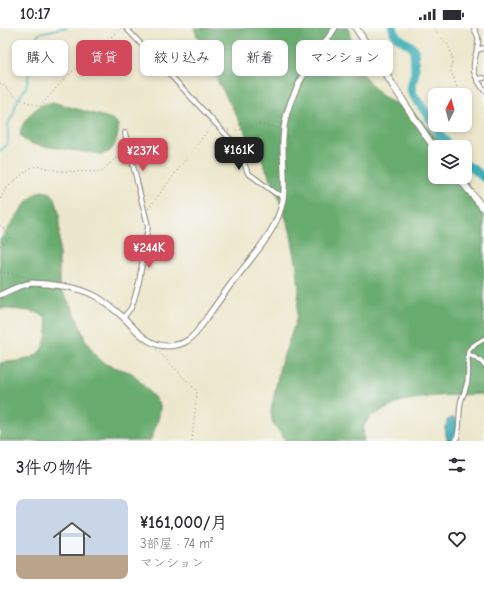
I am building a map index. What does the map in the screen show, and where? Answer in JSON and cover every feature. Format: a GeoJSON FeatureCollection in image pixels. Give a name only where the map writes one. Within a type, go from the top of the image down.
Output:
{"type":"FeatureCollection","features":[{"type":"Feature","properties":{"kind":"main road"},"geometry":{"type":"LineString","coordinates":[[356,28],[429,140]]}},
{"type":"Feature","properties":{"kind":"main road"},"geometry":{"type":"LineString","coordinates":[[464,184],[484,209]]}},
{"type":"Feature","properties":{"kind":"street"},"geometry":{"type":"LineString","coordinates":[[126,28],[233,142],[239,151],[248,173],[275,193],[283,196]]}},
{"type":"Feature","properties":{"kind":"street"},"geometry":{"type":"LineString","coordinates":[[0,295],[18,287],[33,283],[68,286],[84,291],[98,298],[113,309],[140,335],[157,345],[173,346],[190,340],[274,226],[281,210],[284,190],[283,138],[290,102],[303,75],[335,28]]}},
{"type":"Feature","properties":{"kind":"street"},"geometry":{"type":"LineString","coordinates":[[474,28],[478,36],[477,50],[473,64],[474,72],[484,90]]}},
{"type":"Feature","properties":{"kind":"street"},"geometry":{"type":"LineString","coordinates":[[477,50],[484,48]]}},
{"type":"Feature","properties":{"kind":"street"},"geometry":{"type":"LineString","coordinates":[[477,79],[484,78]]}},
{"type":"Feature","properties":{"kind":"street"},"geometry":{"type":"LineString","coordinates":[[123,318],[131,308],[139,282],[148,226],[125,133]]}},
{"type":"Feature","properties":{"kind":"street"},"geometry":{"type":"LineString","coordinates":[[456,441],[461,401],[466,389],[468,374],[468,351],[471,347],[484,339]]}},
{"type":"Feature","properties":{"kind":"street"},"geometry":{"type":"LineString","coordinates":[[468,354],[474,356],[484,365]]}},
{"type":"Feature","properties":{"kind":"path"},"geometry":{"type":"LineString","coordinates":[[0,83],[17,98],[40,107],[62,81],[121,28]]}},
{"type":"Feature","properties":{"kind":"path"},"geometry":{"type":"LineString","coordinates":[[436,28],[451,52],[451,71],[457,88]]}},
{"type":"Feature","properties":{"kind":"path"},"geometry":{"type":"LineString","coordinates":[[145,214],[214,122]]}},
{"type":"Feature","properties":{"kind":"path"},"geometry":{"type":"LineString","coordinates":[[222,129],[239,130],[257,124],[284,128]]}},
{"type":"Feature","properties":{"kind":"path"},"geometry":{"type":"LineString","coordinates":[[0,203],[5,190],[30,168],[36,166],[59,171],[102,172],[109,164],[129,150]]}},
{"type":"Feature","properties":{"kind":"path"},"geometry":{"type":"LineString","coordinates":[[0,225],[10,235],[10,237],[0,246]]}},
{"type":"Feature","properties":{"kind":"path"},"geometry":{"type":"LineString","coordinates":[[0,272],[7,272],[30,278],[33,283]]}},
{"type":"Feature","properties":{"kind":"path"},"geometry":{"type":"LineString","coordinates":[[147,340],[197,391],[192,441]]}},
{"type":"Feature","properties":{"kind":"green space"},"geometry":{"type":"Polygon","coordinates":[[[194,28],[348,28],[351,40],[296,40],[296,76],[364,76],[380,94],[390,101],[407,108],[416,115],[428,128],[428,132],[431,132],[439,140],[428,140],[428,184],[468,184],[484,218],[484,395],[435,396],[402,401],[371,416],[364,425],[364,441],[286,441],[273,423],[271,412],[280,366],[296,321],[299,290],[297,267],[290,230],[277,194],[260,155],[246,133],[215,76],[224,76],[224,40],[199,40],[194,28]]]}},
{"type":"Feature","properties":{"kind":"green space"},"geometry":{"type":"Polygon","coordinates":[[[49,103],[56,103],[112,119],[117,123],[118,129],[117,138],[112,149],[109,152],[101,154],[36,145],[23,139],[20,133],[23,125],[36,109],[49,103]]]}},
{"type":"Feature","properties":{"kind":"green space"},"geometry":{"type":"Polygon","coordinates":[[[42,191],[51,193],[55,198],[59,213],[59,285],[75,314],[85,339],[94,354],[99,359],[105,364],[132,373],[160,404],[158,419],[150,441],[0,441],[0,363],[25,360],[38,354],[45,340],[48,326],[45,317],[34,312],[0,308],[0,240],[26,203],[37,193],[42,191]]]}},
{"type":"Feature","properties":{"kind":"water"},"geometry":{"type":"Polygon","coordinates":[[[453,418],[456,419],[457,422],[456,433],[452,440],[447,441],[445,427],[447,420],[453,418]]]}},
{"type":"Feature","properties":{"kind":"waterway"},"geometry":{"type":"LineString","coordinates":[[0,151],[8,142],[8,124],[14,113],[16,103],[27,84],[36,38],[42,32],[67,28]]}},
{"type":"Feature","properties":{"kind":"waterway"},"geometry":{"type":"LineString","coordinates":[[393,28],[396,35],[414,49],[415,72],[411,88],[412,93],[445,140]]}},
{"type":"Feature","properties":{"kind":"waterway"},"geometry":{"type":"LineString","coordinates":[[472,168],[484,178]]}}]}
